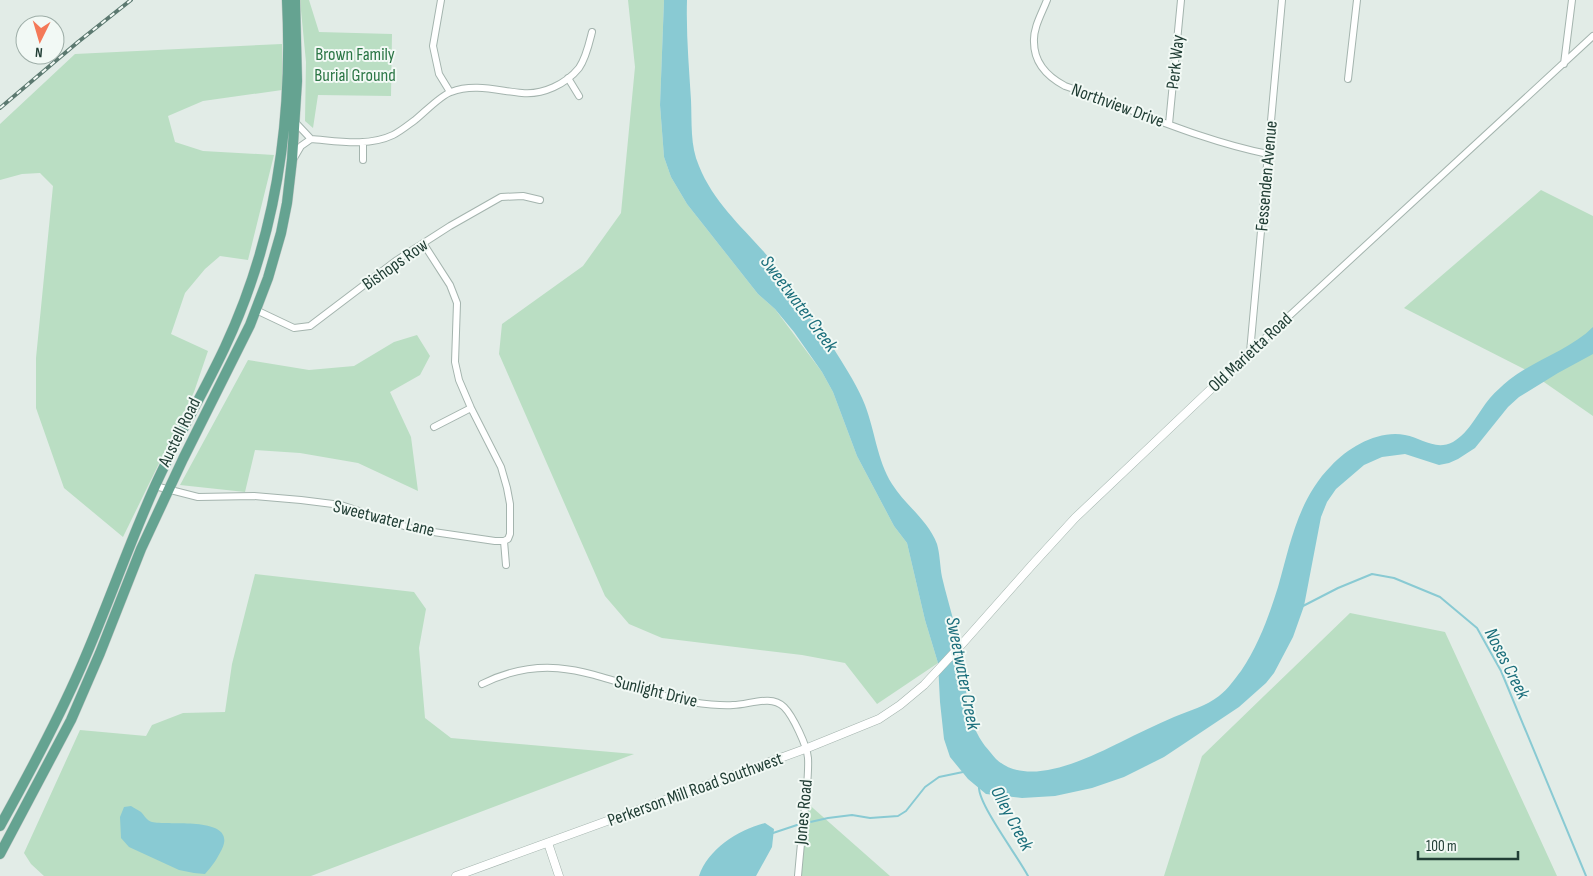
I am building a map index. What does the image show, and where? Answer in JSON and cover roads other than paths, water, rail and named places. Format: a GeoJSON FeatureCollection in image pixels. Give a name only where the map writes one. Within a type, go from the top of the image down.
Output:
{"type":"FeatureCollection","features":[{"type":"Feature","properties":{"kind":"main road","name":"Austell Road"},"geometry":{"type":"LineString","coordinates":[[0,826],[40,753],[81,667],[155,486],[225,346],[251,285],[262,250],[278,179],[286,114],[289,65],[287,0]]}},
{"type":"Feature","properties":{"kind":"main road","name":"Austell Road"},"geometry":{"type":"LineString","coordinates":[[0,854],[71,720],[141,549],[250,325],[268,278],[281,233],[292,160],[297,81],[295,0]]}},
{"type":"Feature","properties":{"kind":"street"},"geometry":{"type":"LineString","coordinates":[[441,0],[433,46],[439,74],[450,92]]}},
{"type":"Feature","properties":{"kind":"street","name":"Northview Drive"},"geometry":{"type":"LineString","coordinates":[[1047,0],[1038,24],[1034,42],[1037,57],[1047,75],[1065,86],[1236,148],[1268,154]]}},
{"type":"Feature","properties":{"kind":"street","name":"Perk Way"},"geometry":{"type":"LineString","coordinates":[[1169,124],[1181,0]]}},
{"type":"Feature","properties":{"kind":"street","name":"Fessenden Avenue"},"geometry":{"type":"LineString","coordinates":[[1250,352],[1282,0]]}},
{"type":"Feature","properties":{"kind":"street"},"geometry":{"type":"LineString","coordinates":[[1348,80],[1357,0]]}},
{"type":"Feature","properties":{"kind":"street"},"geometry":{"type":"LineString","coordinates":[[1564,64],[1572,0]]}},
{"type":"Feature","properties":{"kind":"street"},"geometry":{"type":"LineString","coordinates":[[292,160],[301,146],[311,139],[363,142],[392,136],[450,92],[468,88],[490,88],[523,93],[540,92],[556,86],[579,67],[584,58],[592,32]]}},
{"type":"Feature","properties":{"kind":"street","name":"Old Marietta Road"},"geometry":{"type":"LineString","coordinates":[[924,685],[1075,518],[1250,352],[1593,36]]}},
{"type":"Feature","properties":{"kind":"street"},"geometry":{"type":"LineString","coordinates":[[568,78],[579,96]]}},
{"type":"Feature","properties":{"kind":"street"},"geometry":{"type":"LineString","coordinates":[[295,122],[311,139]]}},
{"type":"Feature","properties":{"kind":"street"},"geometry":{"type":"LineString","coordinates":[[363,142],[363,160]]}},
{"type":"Feature","properties":{"kind":"street","name":"Bishops Row"},"geometry":{"type":"LineString","coordinates":[[256,310],[294,328],[310,326],[397,260],[450,226],[501,197],[523,196],[540,200]]}},
{"type":"Feature","properties":{"kind":"street"},"geometry":{"type":"LineString","coordinates":[[423,243],[450,285],[457,303],[455,362],[459,380],[501,467],[507,488],[510,504],[510,534],[508,539],[504,541],[506,566]]}},
{"type":"Feature","properties":{"kind":"street"},"geometry":{"type":"LineString","coordinates":[[434,427],[471,408]]}},
{"type":"Feature","properties":{"kind":"street","name":"Sweetwater Lane"},"geometry":{"type":"LineString","coordinates":[[155,486],[198,497],[254,496],[341,506],[413,529],[504,541]]}},
{"type":"Feature","properties":{"kind":"street","name":"Sunlight Drive"},"geometry":{"type":"LineString","coordinates":[[482,684],[511,672],[554,667],[586,672],[690,702],[730,706],[762,701],[778,702],[785,708],[794,722],[805,749]]}},
{"type":"Feature","properties":{"kind":"street","name":"Perkerson Mill Road Southwest"},"geometry":{"type":"LineString","coordinates":[[456,876],[805,749],[880,719],[924,685]]}},
{"type":"Feature","properties":{"kind":"street","name":"Jones Road"},"geometry":{"type":"LineString","coordinates":[[798,876],[808,758],[805,749]]}},
{"type":"Feature","properties":{"kind":"street"},"geometry":{"type":"LineString","coordinates":[[548,842],[559,876]]}},
{"type":"Feature","properties":{"kind":"water","name":"Sweetwater Creek"},"geometry":{"type":"Polygon","coordinates":[[[664,0],[687,0],[692,134],[699,166],[719,201],[784,276],[829,341],[865,405],[887,475],[897,492],[933,535],[939,552],[942,577],[962,655],[968,708],[977,733],[985,746],[996,759],[1009,768],[1024,771],[1041,771],[1058,768],[1092,756],[1140,732],[1214,700],[1241,671],[1253,651],[1271,609],[1291,539],[1303,508],[1310,493],[1320,479],[1338,459],[1355,447],[1385,435],[1405,435],[1434,445],[1453,442],[1464,433],[1490,398],[1509,380],[1563,349],[1593,327],[1593,354],[1519,397],[1508,407],[1475,448],[1458,459],[1439,465],[1405,454],[1382,457],[1364,465],[1336,489],[1327,502],[1321,517],[1304,606],[1293,637],[1274,673],[1266,683],[1239,707],[1164,757],[1124,777],[1092,788],[1055,796],[1022,798],[986,794],[968,779],[950,757],[944,739],[938,663],[925,620],[907,543],[894,526],[857,456],[833,392],[822,372],[794,332],[775,309],[758,294],[687,204],[671,177],[664,157],[660,105],[664,0]]]}},
{"type":"Feature","properties":{"kind":"water"},"geometry":{"type":"Polygon","coordinates":[[[131,806],[152,822],[199,824],[220,831],[224,838],[222,849],[215,862],[205,874],[194,873],[179,870],[129,847],[121,838],[120,817],[124,807],[131,806]]]}},
{"type":"Feature","properties":{"kind":"water"},"geometry":{"type":"Polygon","coordinates":[[[765,823],[774,829],[772,847],[756,876],[699,876],[709,857],[725,842],[745,830],[765,823]]]}},
{"type":"Feature","properties":{"kind":"waterway","name":"Noses Creek"},"geometry":{"type":"LineString","coordinates":[[1303,606],[1338,588],[1372,574],[1394,578],[1440,597],[1477,628],[1501,671],[1586,876]]}},
{"type":"Feature","properties":{"kind":"waterway"},"geometry":{"type":"LineString","coordinates":[[806,823],[852,815],[870,818],[898,816],[906,811],[925,787],[939,777],[963,772]]}},
{"type":"Feature","properties":{"kind":"waterway","name":"Olley Creek"},"geometry":{"type":"LineString","coordinates":[[979,786],[980,794],[991,817],[1028,876]]}},
{"type":"Feature","properties":{"kind":"waterway"},"geometry":{"type":"LineString","coordinates":[[773,833],[797,825]]}},
{"type":"Feature","properties":{"kind":"railway"},"geometry":{"type":"LineString","coordinates":[[0,108],[131,0]]}},
{"type":"Feature","properties":{"kind":"park label","name":"Brown Family Burial Ground"},"geometry":{"type":"Point","coordinates":[355,64]}}]}
